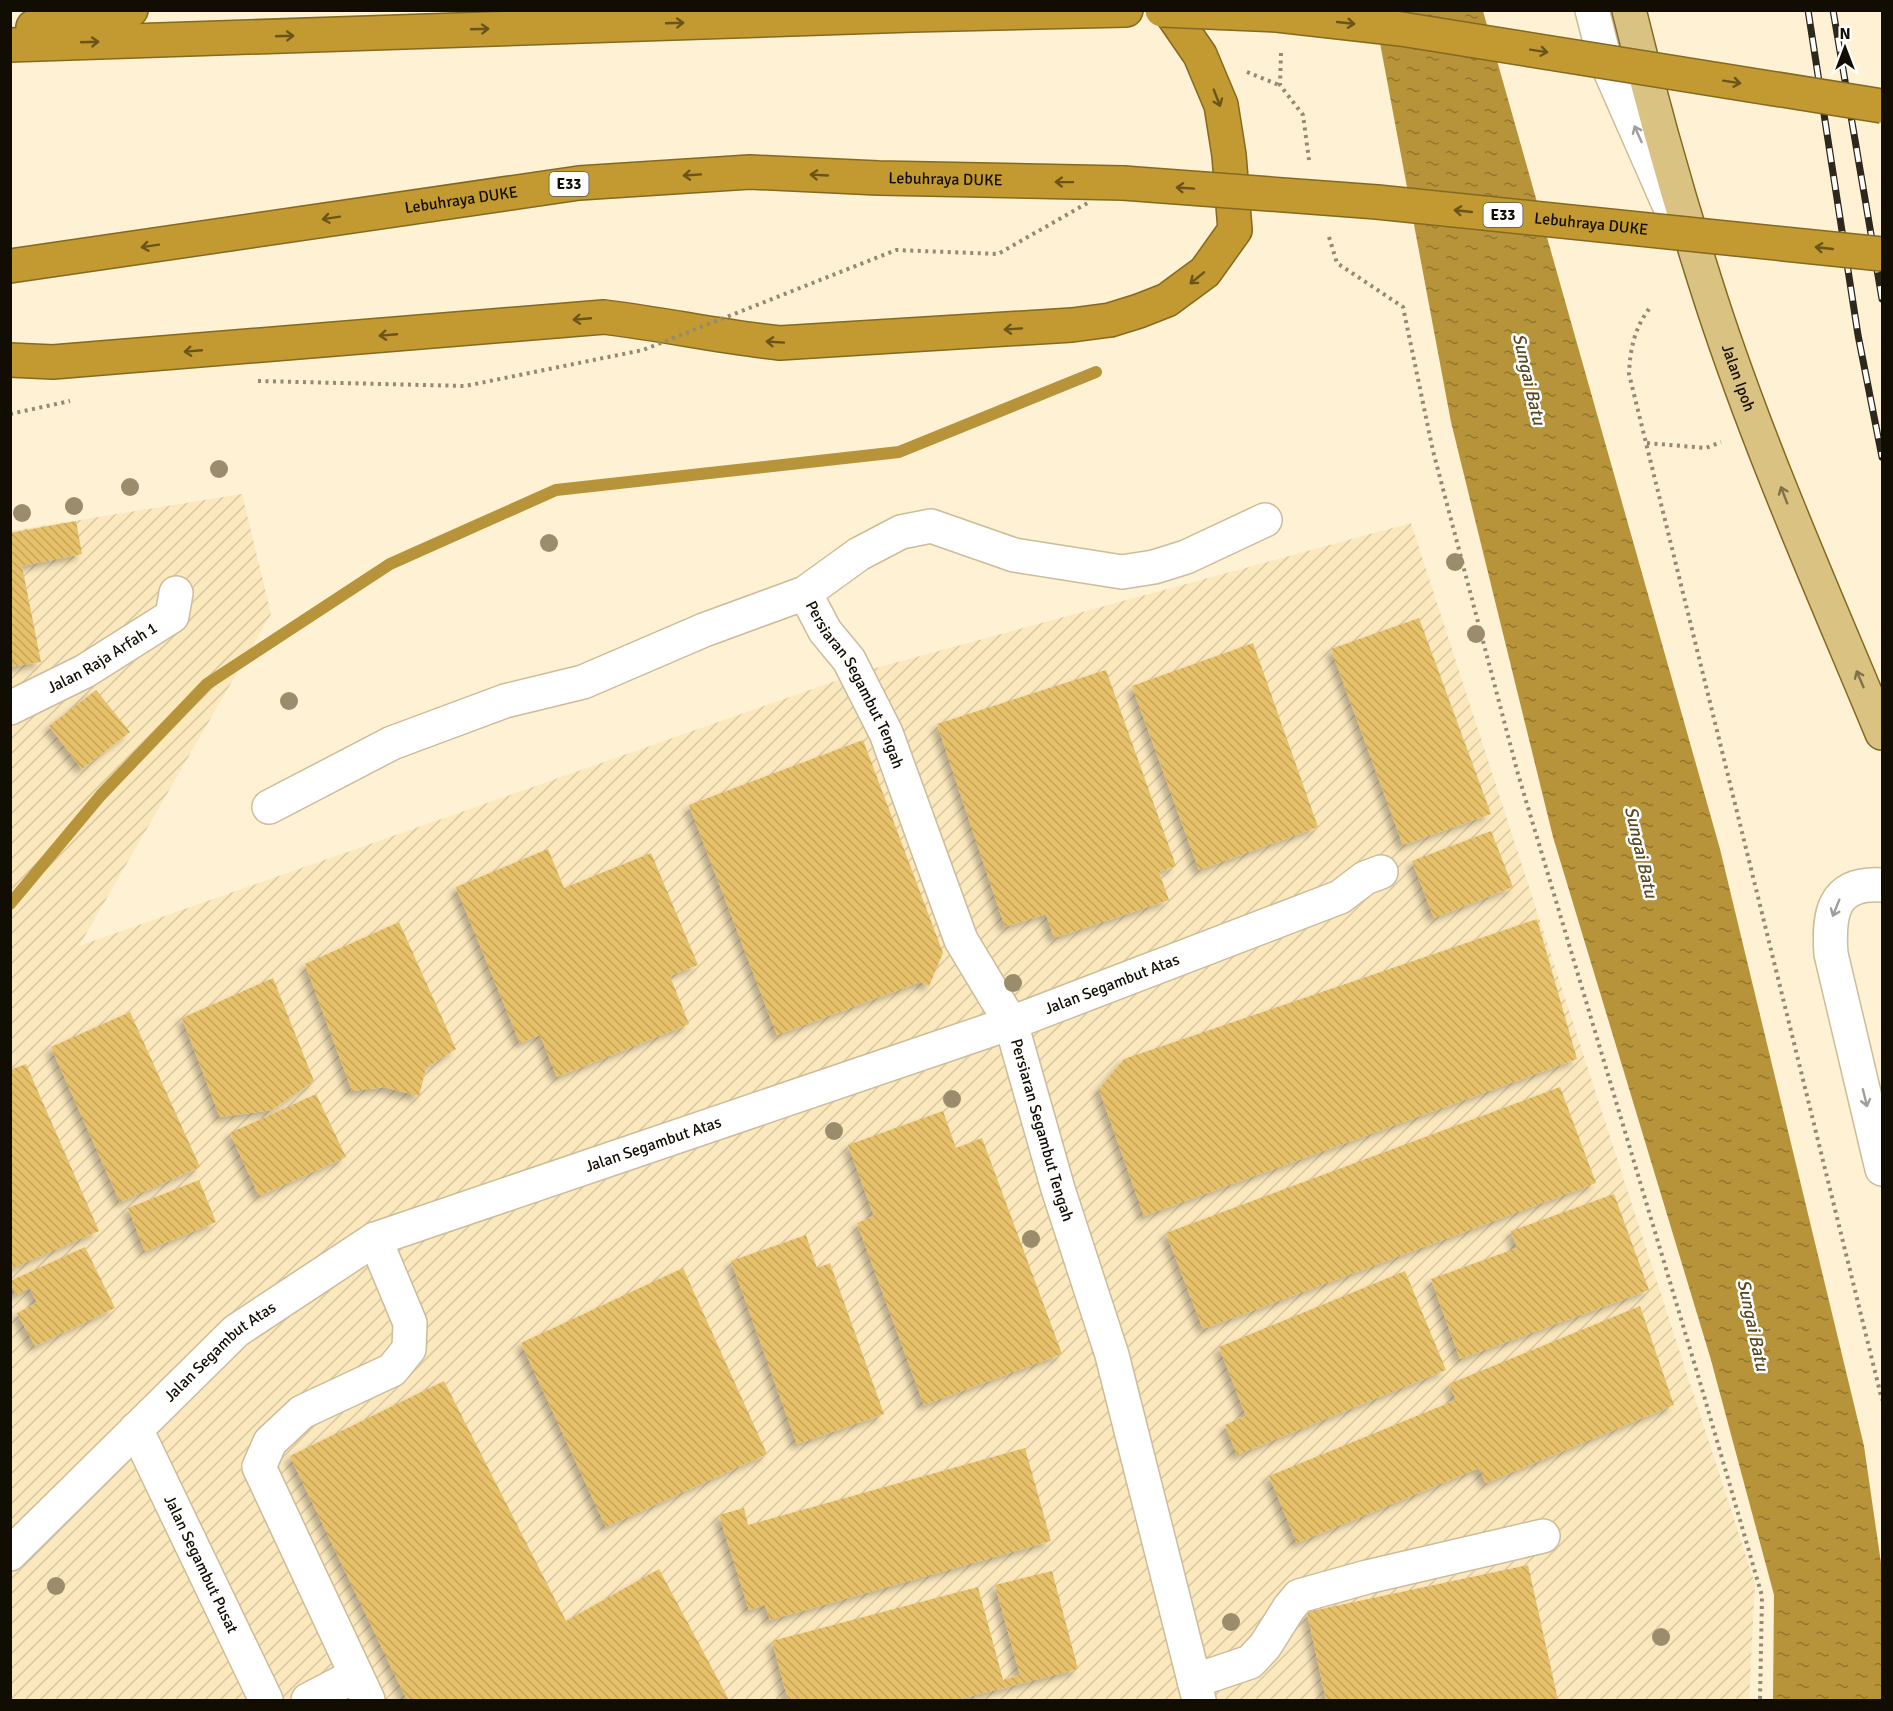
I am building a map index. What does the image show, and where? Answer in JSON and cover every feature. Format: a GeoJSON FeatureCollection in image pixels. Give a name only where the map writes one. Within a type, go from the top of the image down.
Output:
{"type":"FeatureCollection","features":[{"type":"Feature","properties":{"kind":"highway"},"geometry":{"type":"LineString","coordinates":[[10,31],[131,10]]}},
{"type":"Feature","properties":{"kind":"highway"},"geometry":{"type":"LineString","coordinates":[[10,45],[1126,10]]}},
{"type":"Feature","properties":{"kind":"highway"},"geometry":{"type":"LineString","coordinates":[[1162,10],[1277,15],[1401,29],[1882,106]]}},
{"type":"Feature","properties":{"kind":"highway"},"geometry":{"type":"LineString","coordinates":[[1169,10],[1200,55],[1221,105],[1229,155],[1235,230]]}},
{"type":"Feature","properties":{"kind":"highway"},"geometry":{"type":"LineString","coordinates":[[10,360],[53,362],[604,317],[651,322],[742,339],[780,343],[1072,325],[1110,320],[1167,300],[1205,272],[1235,230],[1248,189],[1249,141],[1240,95],[1200,10]]}},
{"type":"Feature","properties":{"kind":"highway","name":"Lebuhraya DUKE"},"geometry":{"type":"LineString","coordinates":[[10,266],[579,183],[750,172],[878,178],[1123,183],[1377,202],[1882,254]]}},
{"type":"Feature","properties":{"kind":"main road","name":"Jalan Ipoh"},"geometry":{"type":"LineString","coordinates":[[1629,10],[1712,303],[1805,549],[1882,733]]}},
{"type":"Feature","properties":{"kind":"street"},"geometry":{"type":"LineString","coordinates":[[1592,10],[1604,57],[1712,303]]}},
{"type":"Feature","properties":{"kind":"street"},"geometry":{"type":"LineString","coordinates":[[269,807],[392,743],[505,701],[583,682],[704,630],[805,593],[859,554],[901,532],[930,526],[1014,555],[1122,572],[1154,567],[1186,557],[1265,520]]}},
{"type":"Feature","properties":{"kind":"street","name":"Jalan Raja Arfah 1"},"geometry":{"type":"LineString","coordinates":[[10,708],[85,671],[158,626],[172,616],[176,593]]}},
{"type":"Feature","properties":{"kind":"street","name":"Persiaran Segambut Tengah"},"geometry":{"type":"LineString","coordinates":[[805,593],[825,631],[849,660],[886,733],[961,940],[1011,1023],[1058,1189],[1112,1355],[1196,1691]]}},
{"type":"Feature","properties":{"kind":"street","name":"Jalan Segambut Atas"},"geometry":{"type":"LineString","coordinates":[[10,1554],[236,1331],[375,1239],[1011,1023],[1340,897],[1365,878],[1381,872]]}},
{"type":"Feature","properties":{"kind":"street"},"geometry":{"type":"LineString","coordinates":[[1882,885],[1868,884],[1847,890],[1835,905],[1829,930],[1831,954],[1882,1169]]}},
{"type":"Feature","properties":{"kind":"street"},"geometry":{"type":"LineString","coordinates":[[308,1701],[362,1688],[259,1467],[270,1442],[302,1412],[393,1371],[409,1349],[410,1323],[375,1239]]}},
{"type":"Feature","properties":{"kind":"street","name":"Jalan Segambut Pusat"},"geometry":{"type":"LineString","coordinates":[[136,1429],[266,1701]]}},
{"type":"Feature","properties":{"kind":"street"},"geometry":{"type":"LineString","coordinates":[[1196,1691],[1250,1662],[1265,1646],[1288,1608],[1299,1596],[1367,1577],[1543,1536]]}},
{"type":"Feature","properties":{"kind":"path"},"geometry":{"type":"LineString","coordinates":[[1282,42],[1280,85],[1304,115],[1311,171]]}},
{"type":"Feature","properties":{"kind":"path"},"geometry":{"type":"LineString","coordinates":[[258,381],[465,386],[643,350],[896,250],[998,254],[1123,183]]}},
{"type":"Feature","properties":{"kind":"path"},"geometry":{"type":"LineString","coordinates":[[1328,233],[1337,263],[1403,307],[1432,451],[1518,774],[1762,1596],[1760,1701]]}},
{"type":"Feature","properties":{"kind":"path"},"geometry":{"type":"LineString","coordinates":[[1649,309],[1634,336],[1629,374],[1882,1400]]}},
{"type":"Feature","properties":{"kind":"path"},"geometry":{"type":"LineString","coordinates":[[1647,443],[1706,448],[1721,442]]}},
{"type":"Feature","properties":{"kind":"shaded area"},"geometry":{"type":"Polygon","coordinates":[[[242,494],[271,614],[79,946],[861,672],[1411,523],[1755,1584],[1749,1700],[11,1700],[11,531],[242,494]]]}},
{"type":"Feature","properties":{"kind":"water","name":"Sungai Batu"},"geometry":{"type":"Polygon","coordinates":[[[1374,11],[1483,11],[1720,849],[1864,1446],[1882,1570],[1882,1700],[1773,1700],[1774,1595],[1711,1360],[1553,837],[1451,422],[1374,11]]]}},
{"type":"Feature","properties":{"kind":"building"},"geometry":{"type":"Polygon","coordinates":[[[76,521],[82,554],[22,566],[41,662],[10,667],[10,533],[76,521]]]}},
{"type":"Feature","properties":{"kind":"building"},"geometry":{"type":"Polygon","coordinates":[[[1419,618],[1491,814],[1403,845],[1331,649],[1419,618]]]}},
{"type":"Feature","properties":{"kind":"building"},"geometry":{"type":"Polygon","coordinates":[[[1253,643],[1318,827],[1199,870],[1132,686],[1253,643]]]}},
{"type":"Feature","properties":{"kind":"building"},"geometry":{"type":"Polygon","coordinates":[[[1106,670],[1176,866],[1159,872],[1169,900],[1054,938],[1046,914],[1005,927],[937,724],[1106,670]]]}},
{"type":"Feature","properties":{"kind":"building"},"geometry":{"type":"Polygon","coordinates":[[[96,690],[130,732],[82,769],[49,726],[96,690]]]}},
{"type":"Feature","properties":{"kind":"building"},"geometry":{"type":"Polygon","coordinates":[[[863,740],[943,953],[929,986],[920,982],[777,1035],[689,805],[863,740]]]}},
{"type":"Feature","properties":{"kind":"building"},"geometry":{"type":"Polygon","coordinates":[[[1491,831],[1513,887],[1434,918],[1412,861],[1491,831]]]}},
{"type":"Feature","properties":{"kind":"building"},"geometry":{"type":"Polygon","coordinates":[[[548,849],[564,888],[651,853],[698,965],[670,976],[689,1024],[557,1077],[540,1035],[520,1043],[456,887],[548,849]]]}},
{"type":"Feature","properties":{"kind":"building"},"geometry":{"type":"Polygon","coordinates":[[[1537,919],[1577,1059],[1144,1216],[1099,1089],[1124,1059],[1537,919]]]}},
{"type":"Feature","properties":{"kind":"building"},"geometry":{"type":"Polygon","coordinates":[[[399,922],[456,1049],[426,1068],[419,1096],[384,1087],[352,1091],[305,964],[399,922]]]}},
{"type":"Feature","properties":{"kind":"building"},"geometry":{"type":"Polygon","coordinates":[[[273,978],[314,1081],[272,1110],[220,1117],[182,1018],[273,978]]]}},
{"type":"Feature","properties":{"kind":"building"},"geometry":{"type":"Polygon","coordinates":[[[130,1012],[200,1167],[120,1202],[51,1047],[130,1012]]]}},
{"type":"Feature","properties":{"kind":"building"},"geometry":{"type":"Polygon","coordinates":[[[26,1064],[99,1231],[10,1269],[10,1070],[26,1064]]]}},
{"type":"Feature","properties":{"kind":"building"},"geometry":{"type":"Polygon","coordinates":[[[1560,1087],[1596,1183],[1203,1329],[1166,1233],[1560,1087]]]}},
{"type":"Feature","properties":{"kind":"building"},"geometry":{"type":"Polygon","coordinates":[[[316,1094],[346,1157],[259,1196],[230,1133],[316,1094]]]}},
{"type":"Feature","properties":{"kind":"building"},"geometry":{"type":"Polygon","coordinates":[[[943,1111],[956,1148],[982,1138],[1062,1354],[924,1405],[857,1223],[874,1216],[848,1145],[943,1111]]]}},
{"type":"Feature","properties":{"kind":"building"},"geometry":{"type":"Polygon","coordinates":[[[199,1180],[216,1222],[145,1251],[128,1208],[199,1180]]]}},
{"type":"Feature","properties":{"kind":"building"},"geometry":{"type":"Polygon","coordinates":[[[1614,1194],[1649,1290],[1460,1359],[1431,1279],[1517,1248],[1511,1231],[1614,1194]]]}},
{"type":"Feature","properties":{"kind":"building"},"geometry":{"type":"Polygon","coordinates":[[[806,1235],[817,1268],[830,1263],[884,1414],[797,1444],[731,1261],[806,1235]]]}},
{"type":"Feature","properties":{"kind":"building"},"geometry":{"type":"Polygon","coordinates":[[[85,1247],[115,1308],[35,1346],[17,1313],[37,1303],[30,1288],[16,1295],[10,1281],[85,1247]]]}},
{"type":"Feature","properties":{"kind":"building"},"geometry":{"type":"Polygon","coordinates":[[[683,1268],[767,1454],[606,1527],[521,1343],[683,1268]]]}},
{"type":"Feature","properties":{"kind":"building"},"geometry":{"type":"Polygon","coordinates":[[[1405,1271],[1446,1370],[1237,1455],[1225,1425],[1246,1416],[1219,1347],[1405,1271]]]}},
{"type":"Feature","properties":{"kind":"building"},"geometry":{"type":"Polygon","coordinates":[[[1640,1306],[1674,1405],[1486,1483],[1479,1468],[1297,1543],[1269,1476],[1456,1400],[1449,1384],[1640,1306]]]}},
{"type":"Feature","properties":{"kind":"building"},"geometry":{"type":"Polygon","coordinates":[[[444,1381],[566,1621],[659,1569],[729,1700],[407,1700],[290,1456],[444,1381]]]}},
{"type":"Feature","properties":{"kind":"building"},"geometry":{"type":"Polygon","coordinates":[[[1025,1448],[1051,1541],[770,1620],[765,1605],[749,1610],[719,1515],[744,1508],[748,1525],[1025,1448]]]}},
{"type":"Feature","properties":{"kind":"building"},"geometry":{"type":"Polygon","coordinates":[[[1528,1565],[1558,1700],[1326,1700],[1307,1612],[1528,1565]]]}},
{"type":"Feature","properties":{"kind":"building"},"geometry":{"type":"Polygon","coordinates":[[[1052,1571],[1078,1669],[956,1700],[788,1700],[772,1641],[978,1587],[1003,1680],[1020,1675],[995,1585],[1052,1571]]]}},
{"type":"Feature","properties":{"kind":"waterway"},"geometry":{"type":"LineString","coordinates":[[10,904],[101,795],[207,684],[390,564],[556,490],[899,452],[1096,372]]}},
{"type":"Feature","properties":{"kind":"railway"},"geometry":{"type":"LineString","coordinates":[[1808,10],[1858,335],[1882,457]]}},
{"type":"Feature","properties":{"kind":"railway"},"geometry":{"type":"LineString","coordinates":[[1833,10],[1882,299]]}}]}
